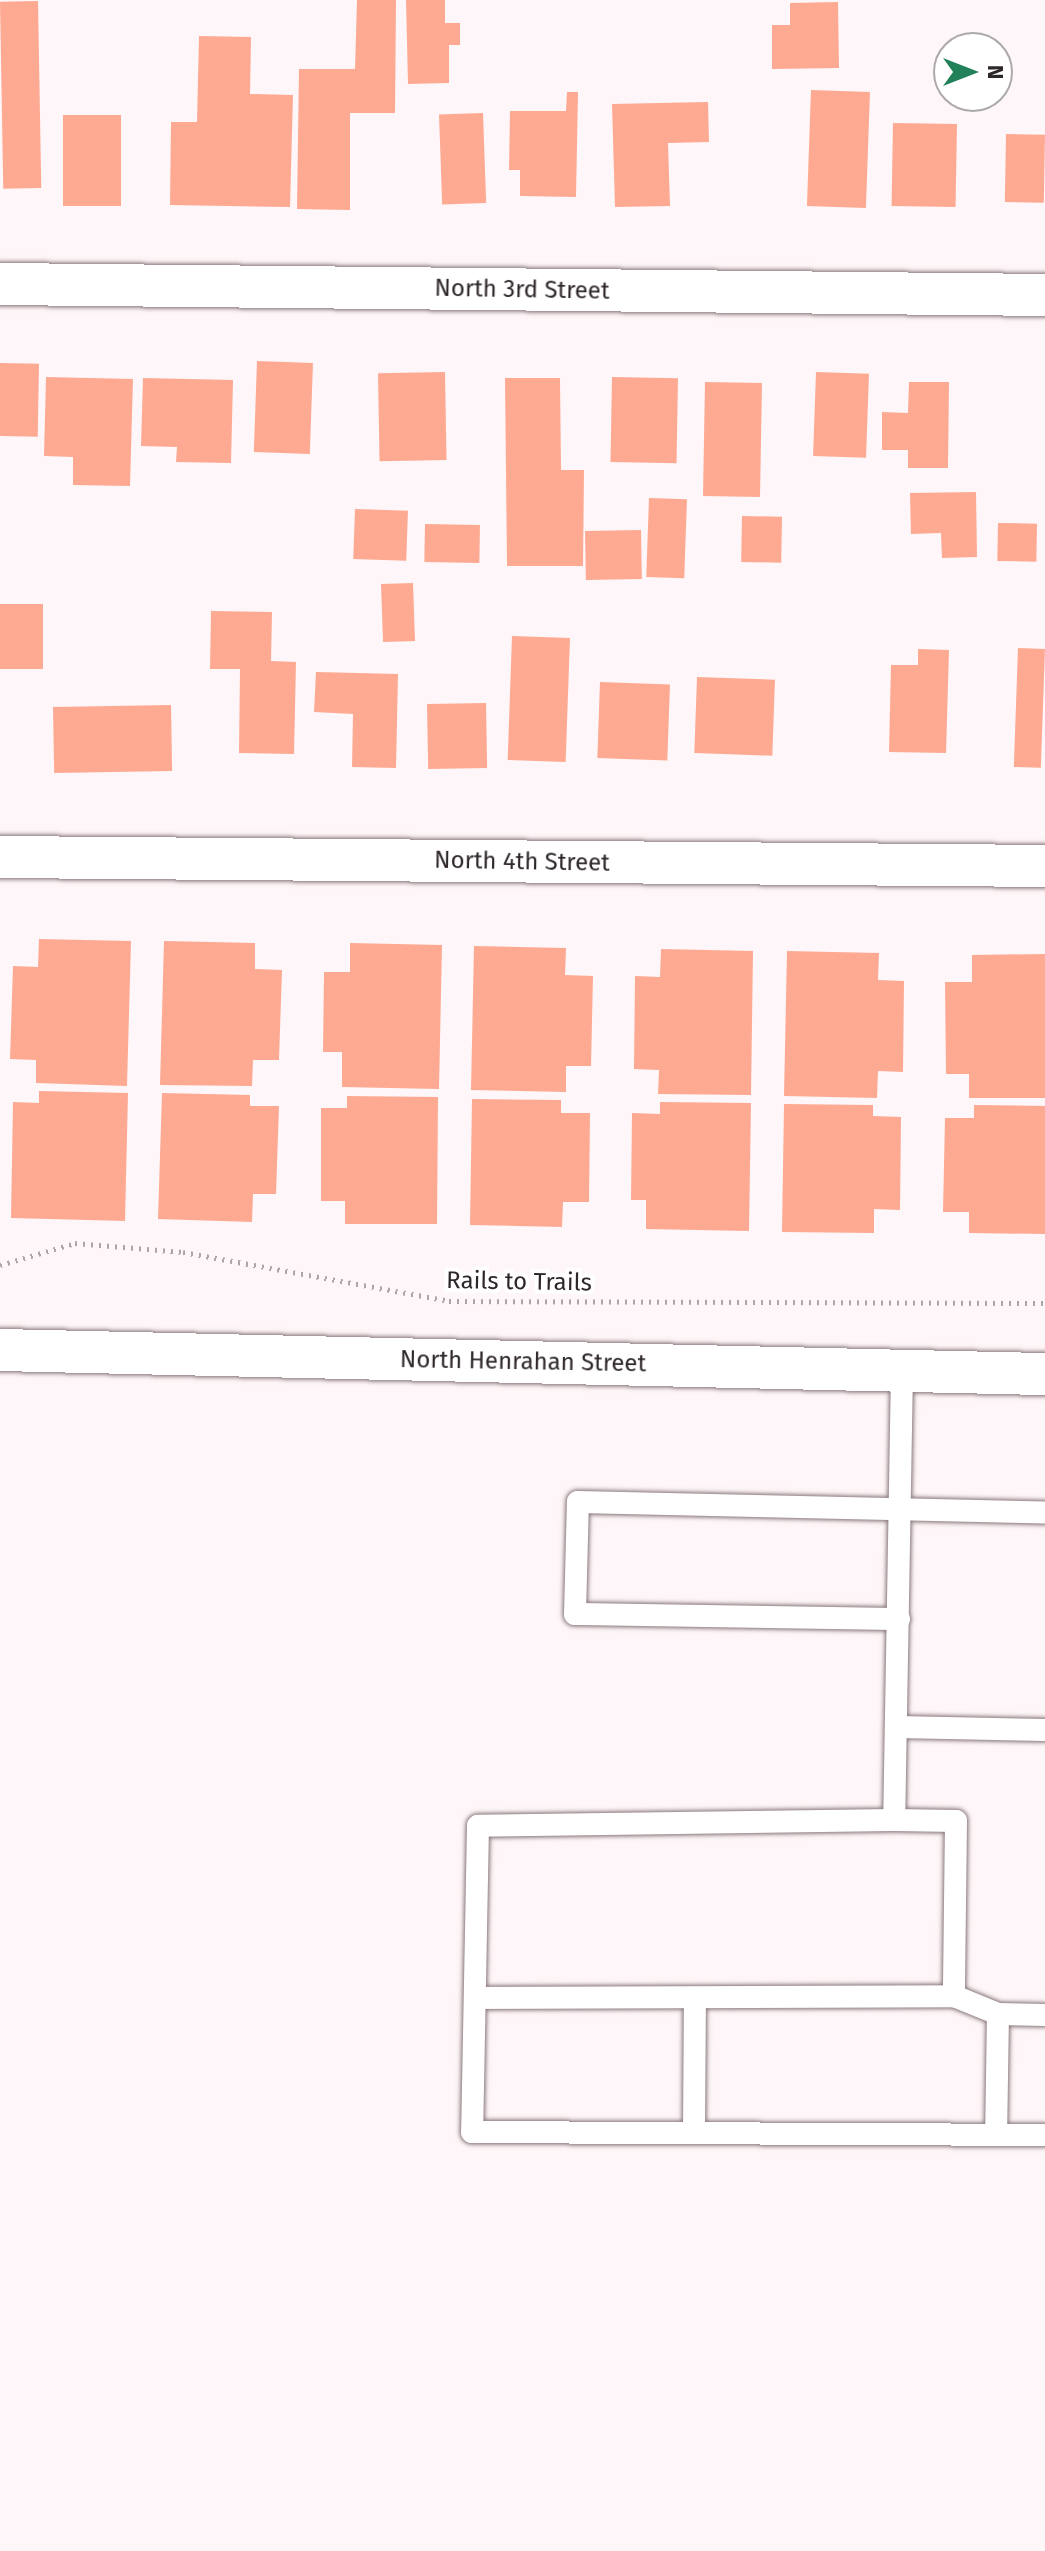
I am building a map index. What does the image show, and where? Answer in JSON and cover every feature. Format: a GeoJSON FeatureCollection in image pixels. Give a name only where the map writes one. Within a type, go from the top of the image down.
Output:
{"type":"FeatureCollection","features":[{"type":"Feature","properties":{"kind":"street","name":"North 3rd Street"},"geometry":{"type":"LineString","coordinates":[[0,284],[1045,295]]}},
{"type":"Feature","properties":{"kind":"street","name":"North 4th Street"},"geometry":{"type":"LineString","coordinates":[[0,857],[1045,866]]}},
{"type":"Feature","properties":{"kind":"street","name":"North Henrahan Street"},"geometry":{"type":"LineString","coordinates":[[0,1350],[1045,1374]]}},
{"type":"Feature","properties":{"kind":"lane"},"geometry":{"type":"LineString","coordinates":[[894,1820],[902,1371]]}},
{"type":"Feature","properties":{"kind":"lane"},"geometry":{"type":"LineString","coordinates":[[899,1619],[575,1614],[578,1502],[1045,1513]]}},
{"type":"Feature","properties":{"kind":"lane"},"geometry":{"type":"LineString","coordinates":[[896,1727],[1045,1730]]}},
{"type":"Feature","properties":{"kind":"lane"},"geometry":{"type":"LineString","coordinates":[[954,1996],[956,1821],[478,1826],[472,2132],[1045,2135]]}},
{"type":"Feature","properties":{"kind":"lane"},"geometry":{"type":"LineString","coordinates":[[475,1998],[954,1996],[998,2014],[1045,2015]]}},
{"type":"Feature","properties":{"kind":"lane"},"geometry":{"type":"LineString","coordinates":[[694,2133],[695,1998]]}},
{"type":"Feature","properties":{"kind":"lane"},"geometry":{"type":"LineString","coordinates":[[996,2135],[998,2014]]}},
{"type":"Feature","properties":{"kind":"path","name":"Rails to Trails"},"geometry":{"type":"LineString","coordinates":[[0,1265],[75,1243],[183,1252],[449,1301],[1045,1303]]}},
{"type":"Feature","properties":{"kind":"building"},"geometry":{"type":"Polygon","coordinates":[[[357,0],[396,0],[395,113],[350,113],[350,210],[297,209],[299,69],[355,69],[357,0]]]}},
{"type":"Feature","properties":{"kind":"building"},"geometry":{"type":"Polygon","coordinates":[[[406,0],[445,0],[445,23],[460,23],[460,45],[449,45],[449,83],[408,84],[406,0]]]}},
{"type":"Feature","properties":{"kind":"building"},"geometry":{"type":"Polygon","coordinates":[[[38,1],[41,188],[3,189],[0,2],[38,1]]]}},
{"type":"Feature","properties":{"kind":"building"},"geometry":{"type":"Polygon","coordinates":[[[838,2],[839,68],[772,69],[772,25],[790,25],[790,3],[838,2]]]}},
{"type":"Feature","properties":{"kind":"building"},"geometry":{"type":"Polygon","coordinates":[[[199,36],[251,37],[250,94],[293,95],[290,207],[170,205],[171,122],[197,122],[199,36]]]}},
{"type":"Feature","properties":{"kind":"building"},"geometry":{"type":"Polygon","coordinates":[[[811,90],[870,92],[866,208],[807,206],[811,90]]]}},
{"type":"Feature","properties":{"kind":"building"},"geometry":{"type":"Polygon","coordinates":[[[567,92],[578,92],[576,197],[520,196],[520,170],[509,170],[510,111],[566,111],[567,92]]]}},
{"type":"Feature","properties":{"kind":"building"},"geometry":{"type":"Polygon","coordinates":[[[708,102],[709,142],[668,143],[670,206],[615,207],[612,104],[708,102]]]}},
{"type":"Feature","properties":{"kind":"building"},"geometry":{"type":"Polygon","coordinates":[[[483,113],[486,203],[442,204],[439,115],[483,113]]]}},
{"type":"Feature","properties":{"kind":"building"},"geometry":{"type":"Polygon","coordinates":[[[63,115],[121,115],[121,206],[63,206],[63,115]]]}},
{"type":"Feature","properties":{"kind":"building"},"geometry":{"type":"Polygon","coordinates":[[[893,123],[957,124],[956,207],[892,206],[893,123]]]}},
{"type":"Feature","properties":{"kind":"building"},"geometry":{"type":"Polygon","coordinates":[[[1006,134],[1045,135],[1044,203],[1005,202],[1006,134]]]}},
{"type":"Feature","properties":{"kind":"building"},"geometry":{"type":"Polygon","coordinates":[[[257,361],[313,363],[310,454],[254,452],[257,361]]]}},
{"type":"Feature","properties":{"kind":"building"},"geometry":{"type":"Polygon","coordinates":[[[0,363],[39,364],[38,437],[0,436],[0,363]]]}},
{"type":"Feature","properties":{"kind":"building"},"geometry":{"type":"Polygon","coordinates":[[[445,372],[447,460],[380,461],[378,373],[445,372]]]}},
{"type":"Feature","properties":{"kind":"building"},"geometry":{"type":"Polygon","coordinates":[[[816,372],[869,374],[866,458],[813,456],[816,372]]]}},
{"type":"Feature","properties":{"kind":"building"},"geometry":{"type":"Polygon","coordinates":[[[46,377],[133,379],[130,486],[73,485],[73,457],[44,456],[46,377]]]}},
{"type":"Feature","properties":{"kind":"building"},"geometry":{"type":"Polygon","coordinates":[[[612,377],[678,378],[677,463],[611,462],[612,377]]]}},
{"type":"Feature","properties":{"kind":"building"},"geometry":{"type":"Polygon","coordinates":[[[143,378],[233,380],[231,463],[176,462],[177,447],[141,446],[143,378]]]}},
{"type":"Feature","properties":{"kind":"building"},"geometry":{"type":"Polygon","coordinates":[[[505,378],[560,378],[561,470],[584,470],[583,566],[507,566],[505,378]]]}},
{"type":"Feature","properties":{"kind":"building"},"geometry":{"type":"Polygon","coordinates":[[[705,382],[762,383],[760,497],[703,496],[705,382]]]}},
{"type":"Feature","properties":{"kind":"building"},"geometry":{"type":"Polygon","coordinates":[[[909,382],[949,382],[948,468],[908,468],[908,450],[882,450],[882,412],[908,413],[909,382]]]}},
{"type":"Feature","properties":{"kind":"building"},"geometry":{"type":"Polygon","coordinates":[[[976,492],[977,557],[942,558],[941,533],[911,534],[910,493],[976,492]]]}},
{"type":"Feature","properties":{"kind":"building"},"geometry":{"type":"Polygon","coordinates":[[[649,498],[687,499],[684,578],[646,577],[649,498]]]}},
{"type":"Feature","properties":{"kind":"building"},"geometry":{"type":"Polygon","coordinates":[[[355,509],[408,511],[406,561],[353,559],[355,509]]]}},
{"type":"Feature","properties":{"kind":"building"},"geometry":{"type":"Polygon","coordinates":[[[742,516],[782,517],[781,563],[741,562],[742,516]]]}},
{"type":"Feature","properties":{"kind":"building"},"geometry":{"type":"Polygon","coordinates":[[[998,523],[1037,524],[1036,562],[997,561],[998,523]]]}},
{"type":"Feature","properties":{"kind":"building"},"geometry":{"type":"Polygon","coordinates":[[[425,524],[480,525],[479,563],[424,562],[425,524]]]}},
{"type":"Feature","properties":{"kind":"building"},"geometry":{"type":"Polygon","coordinates":[[[641,530],[642,579],[586,580],[585,531],[641,530]]]}},
{"type":"Feature","properties":{"kind":"building"},"geometry":{"type":"Polygon","coordinates":[[[413,583],[415,641],[383,642],[381,584],[413,583]]]}},
{"type":"Feature","properties":{"kind":"building"},"geometry":{"type":"Polygon","coordinates":[[[0,604],[43,604],[43,669],[0,669],[0,604]]]}},
{"type":"Feature","properties":{"kind":"building"},"geometry":{"type":"Polygon","coordinates":[[[211,611],[272,612],[271,661],[296,662],[294,754],[239,753],[240,669],[210,669],[211,611]]]}},
{"type":"Feature","properties":{"kind":"building"},"geometry":{"type":"Polygon","coordinates":[[[512,636],[570,638],[566,762],[508,760],[512,636]]]}},
{"type":"Feature","properties":{"kind":"building"},"geometry":{"type":"Polygon","coordinates":[[[1018,648],[1045,649],[1041,768],[1014,767],[1018,648]]]}},
{"type":"Feature","properties":{"kind":"building"},"geometry":{"type":"Polygon","coordinates":[[[918,649],[949,650],[946,753],[889,752],[891,665],[918,665],[918,649]]]}},
{"type":"Feature","properties":{"kind":"building"},"geometry":{"type":"Polygon","coordinates":[[[316,672],[398,674],[396,768],[352,767],[353,714],[314,712],[316,672]]]}},
{"type":"Feature","properties":{"kind":"building"},"geometry":{"type":"Polygon","coordinates":[[[697,677],[775,680],[772,756],[694,753],[697,677]]]}},
{"type":"Feature","properties":{"kind":"building"},"geometry":{"type":"Polygon","coordinates":[[[600,682],[670,684],[667,760],[597,758],[600,682]]]}},
{"type":"Feature","properties":{"kind":"building"},"geometry":{"type":"Polygon","coordinates":[[[486,703],[487,768],[428,769],[427,704],[486,703]]]}},
{"type":"Feature","properties":{"kind":"building"},"geometry":{"type":"Polygon","coordinates":[[[171,705],[172,771],[54,773],[53,707],[171,705]]]}},
{"type":"Feature","properties":{"kind":"building"},"geometry":{"type":"Polygon","coordinates":[[[39,939],[131,941],[127,1086],[36,1083],[36,1060],[10,1059],[13,966],[38,967],[39,939]]]}},
{"type":"Feature","properties":{"kind":"building"},"geometry":{"type":"Polygon","coordinates":[[[164,941],[255,943],[255,969],[282,970],[279,1060],[253,1060],[252,1086],[160,1085],[164,941]]]}},
{"type":"Feature","properties":{"kind":"building"},"geometry":{"type":"Polygon","coordinates":[[[350,943],[442,945],[439,1089],[342,1087],[342,1052],[323,1052],[324,972],[350,972],[350,943]]]}},
{"type":"Feature","properties":{"kind":"building"},"geometry":{"type":"Polygon","coordinates":[[[474,946],[566,948],[565,975],[593,976],[591,1066],[566,1066],[566,1092],[471,1090],[474,946]]]}},
{"type":"Feature","properties":{"kind":"building"},"geometry":{"type":"Polygon","coordinates":[[[661,949],[753,951],[751,1095],[658,1094],[659,1070],[634,1069],[635,976],[660,977],[661,949]]]}},
{"type":"Feature","properties":{"kind":"building"},"geometry":{"type":"Polygon","coordinates":[[[787,951],[879,953],[878,980],[904,981],[903,1072],[878,1071],[877,1098],[784,1096],[787,951]]]}},
{"type":"Feature","properties":{"kind":"building"},"geometry":{"type":"Polygon","coordinates":[[[1045,954],[1045,1098],[969,1098],[969,1074],[946,1074],[945,982],[972,982],[972,955],[1045,954]]]}},
{"type":"Feature","properties":{"kind":"building"},"geometry":{"type":"Polygon","coordinates":[[[39,1091],[128,1093],[125,1221],[11,1218],[13,1102],[39,1103],[39,1091]]]}},
{"type":"Feature","properties":{"kind":"building"},"geometry":{"type":"Polygon","coordinates":[[[162,1093],[250,1095],[250,1106],[279,1106],[276,1194],[253,1194],[252,1222],[158,1219],[162,1093]]]}},
{"type":"Feature","properties":{"kind":"building"},"geometry":{"type":"Polygon","coordinates":[[[347,1096],[438,1097],[437,1224],[345,1224],[345,1201],[321,1201],[321,1108],[347,1108],[347,1096]]]}},
{"type":"Feature","properties":{"kind":"building"},"geometry":{"type":"Polygon","coordinates":[[[472,1099],[561,1100],[561,1113],[590,1113],[589,1202],[563,1202],[562,1227],[470,1225],[472,1099]]]}},
{"type":"Feature","properties":{"kind":"building"},"geometry":{"type":"Polygon","coordinates":[[[660,1102],[751,1103],[749,1231],[646,1229],[646,1200],[631,1200],[632,1113],[660,1114],[660,1102]]]}},
{"type":"Feature","properties":{"kind":"building"},"geometry":{"type":"Polygon","coordinates":[[[784,1104],[873,1105],[873,1116],[901,1117],[900,1210],[874,1209],[874,1233],[782,1232],[784,1104]]]}},
{"type":"Feature","properties":{"kind":"building"},"geometry":{"type":"Polygon","coordinates":[[[974,1105],[1045,1106],[1045,1234],[969,1233],[969,1212],[943,1212],[945,1118],[974,1118],[974,1105]]]}}]}
